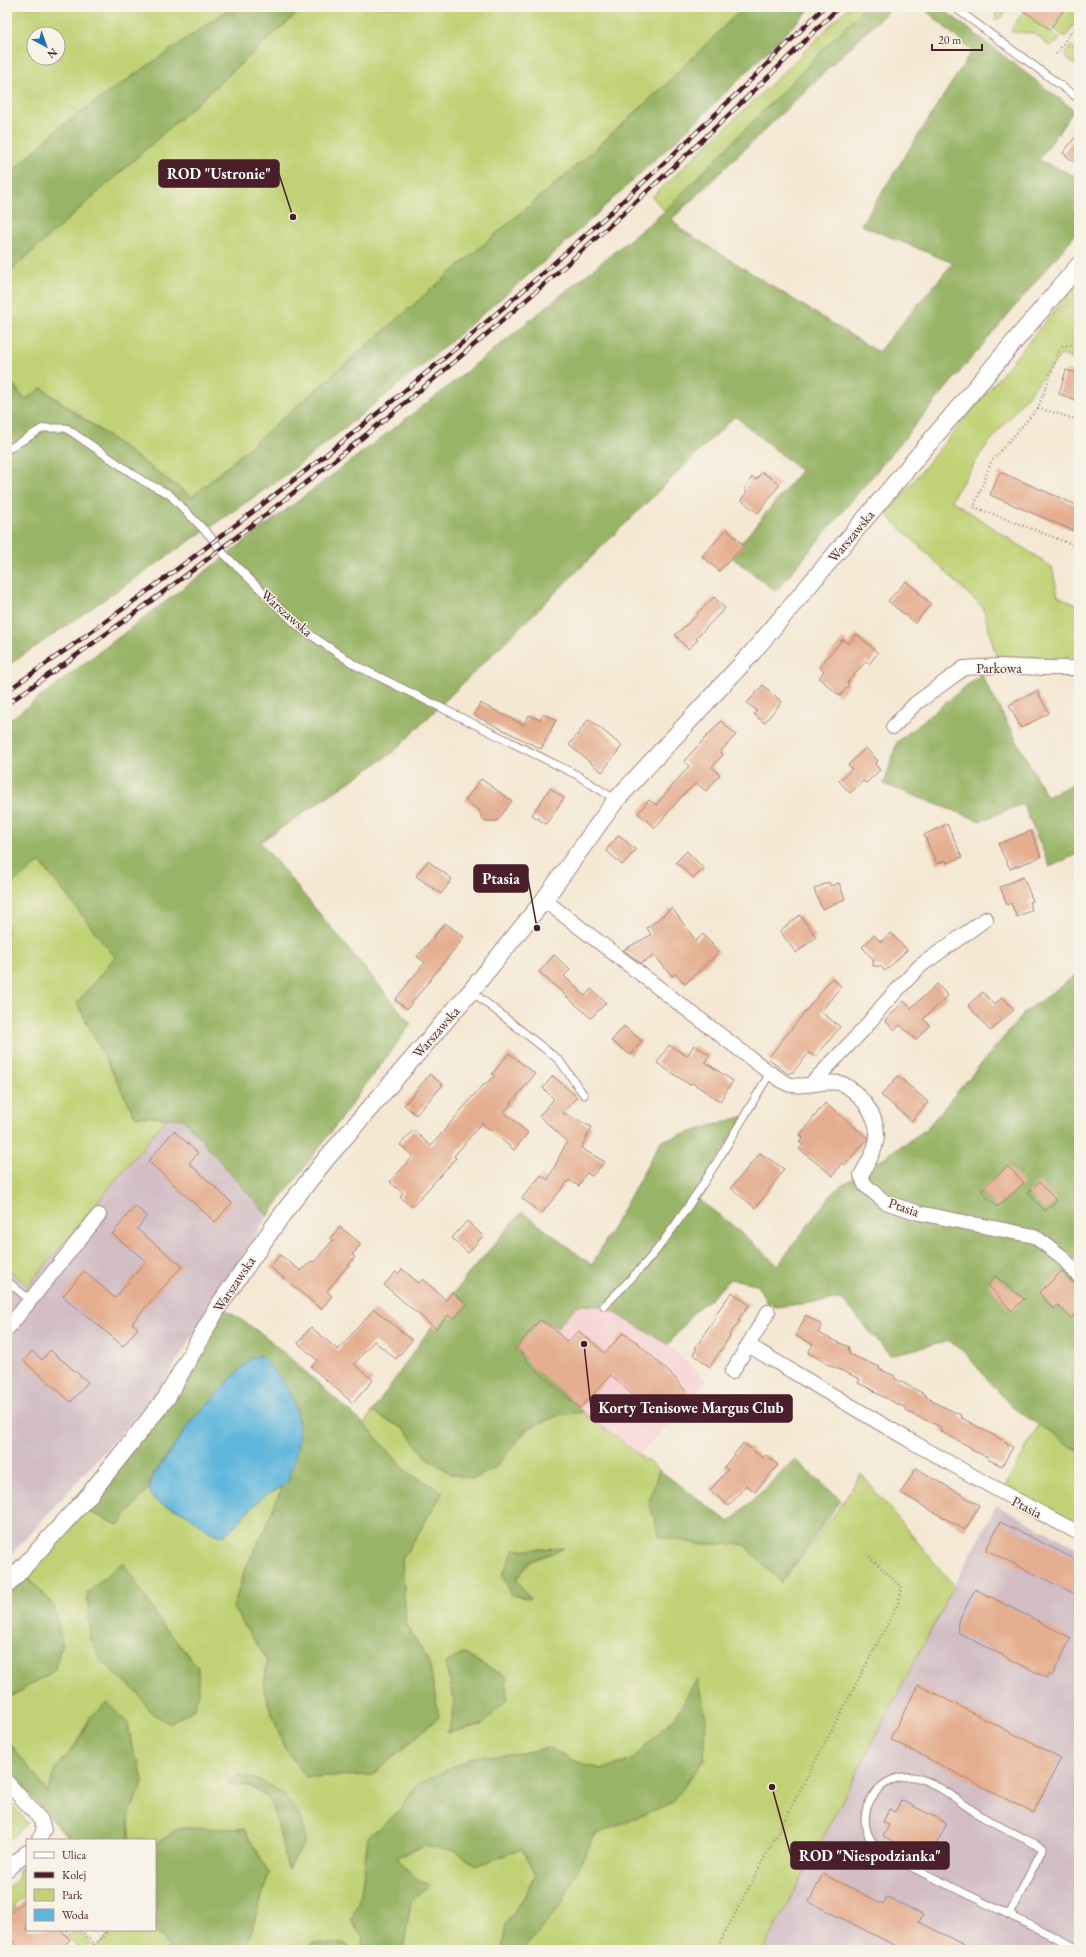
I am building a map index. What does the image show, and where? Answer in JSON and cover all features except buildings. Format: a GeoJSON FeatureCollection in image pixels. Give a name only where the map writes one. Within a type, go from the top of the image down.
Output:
{"type":"FeatureCollection","features":[{"type":"Feature","properties":{"kind":"street","name":"Warszawska"},"geometry":{"type":"LineString","coordinates":[[7,1585],[89,1495],[167,1397],[219,1305],[284,1212],[326,1159],[471,991],[544,900],[616,800],[751,654],[1079,265]]}},
{"type":"Feature","properties":{"kind":"street","name":"Parkowa"},"geometry":{"type":"LineString","coordinates":[[893,727],[915,704],[964,668],[997,666],[1079,668]]}},
{"type":"Feature","properties":{"kind":"street","name":"Ptasia"},"geometry":{"type":"LineString","coordinates":[[544,900],[770,1073],[790,1086],[811,1084],[843,1084],[860,1096],[872,1112],[878,1127],[876,1142],[871,1158],[861,1175],[865,1185],[885,1202],[919,1213],[1034,1236],[1061,1256],[1079,1276]]}},
{"type":"Feature","properties":{"kind":"street"},"geometry":{"type":"LineString","coordinates":[[811,1084],[862,1031],[885,1003],[920,966],[986,919]]}},
{"type":"Feature","properties":{"kind":"street"},"geometry":{"type":"LineString","coordinates":[[7,1329],[99,1215]]}},
{"type":"Feature","properties":{"kind":"street"},"geometry":{"type":"LineString","coordinates":[[732,1372],[768,1312]]}},
{"type":"Feature","properties":{"kind":"street","name":"Ptasia"},"geometry":{"type":"LineString","coordinates":[[748,1345],[931,1454],[1002,1494],[1079,1533]]}},
{"type":"Feature","properties":{"kind":"street"},"geometry":{"type":"LineString","coordinates":[[7,1782],[41,1820],[44,1830],[40,1839]]}},
{"type":"Feature","properties":{"kind":"street"},"geometry":{"type":"LineString","coordinates":[[7,1870],[26,1853]]}},
{"type":"Feature","properties":{"kind":"lane"},"geometry":{"type":"LineString","coordinates":[[954,7],[1079,99]]}},
{"type":"Feature","properties":{"kind":"lane","name":"Warszawska"},"geometry":{"type":"LineString","coordinates":[[7,450],[43,428],[66,428],[143,481],[169,494],[210,536],[224,554],[299,627],[355,665],[577,775],[616,800]]}},
{"type":"Feature","properties":{"kind":"lane"},"geometry":{"type":"LineString","coordinates":[[471,991],[559,1060],[584,1095]]}},
{"type":"Feature","properties":{"kind":"lane"},"geometry":{"type":"LineString","coordinates":[[604,1306],[628,1283],[662,1244],[702,1183],[770,1073]]}},
{"type":"Feature","properties":{"kind":"lane"},"geometry":{"type":"LineString","coordinates":[[7,1281],[30,1300]]}},
{"type":"Feature","properties":{"kind":"lane"},"geometry":{"type":"LineString","coordinates":[[1009,1915],[1043,1848],[980,1816],[956,1797],[918,1778],[896,1778],[889,1781],[877,1790],[868,1802],[865,1817],[870,1838],[878,1849],[891,1857],[1009,1915],[1079,1949]]}},
{"type":"Feature","properties":{"kind":"path"},"geometry":{"type":"LineString","coordinates":[[1056,54],[1079,21]]}},
{"type":"Feature","properties":{"kind":"path"},"geometry":{"type":"LineString","coordinates":[[1079,345],[1061,346],[1038,408],[991,462],[974,507],[1079,547]]}},
{"type":"Feature","properties":{"kind":"path"},"geometry":{"type":"LineString","coordinates":[[1038,408],[1079,420]]}},
{"type":"Feature","properties":{"kind":"path"},"geometry":{"type":"LineString","coordinates":[[716,1950],[898,1604],[902,1588],[867,1554]]}},
{"type":"Feature","properties":{"kind":"path"},"geometry":{"type":"LineString","coordinates":[[66,1936],[70,1933],[68,1931]]}},
{"type":"Feature","properties":{"kind":"path"},"geometry":{"type":"LineString","coordinates":[[82,1931],[94,1945]]}},
{"type":"Feature","properties":{"kind":"path"},"geometry":{"type":"LineString","coordinates":[[89,1950],[107,1932],[106,1931]]}},
{"type":"Feature","properties":{"kind":"shaded area"},"geometry":{"type":"Polygon","coordinates":[[[167,1118],[183,1119],[268,1216],[156,1394],[7,1559],[7,1268],[28,1286],[167,1118]]]}},
{"type":"Feature","properties":{"kind":"shaded area"},"geometry":{"type":"Polygon","coordinates":[[[577,1305],[604,1306],[668,1345],[707,1381],[639,1455],[583,1412],[516,1349],[542,1319],[558,1327],[577,1305]]]}},
{"type":"Feature","properties":{"kind":"shaded area"},"geometry":{"type":"Polygon","coordinates":[[[996,1505],[1079,1549],[1079,1950],[764,1950],[996,1505]]]}},
{"type":"Feature","properties":{"kind":"green space"},"geometry":{"type":"Polygon","coordinates":[[[7,7],[232,7],[61,126],[7,177],[7,7]]]}},
{"type":"Feature","properties":{"kind":"green space"},"geometry":{"type":"Polygon","coordinates":[[[232,7],[304,7],[7,274],[7,177],[61,126],[232,7]]]}},
{"type":"Feature","properties":{"kind":"green space"},"geometry":{"type":"Polygon","coordinates":[[[304,7],[744,7],[663,87],[583,160],[192,497],[42,388],[25,400],[7,376],[7,274],[304,7]]]}},
{"type":"Feature","properties":{"kind":"green space"},"geometry":{"type":"Polygon","coordinates":[[[744,7],[812,7],[703,115],[561,247],[418,369],[286,475],[7,666],[7,376],[25,400],[41,388],[192,497],[583,160],[663,87],[744,7]]]}},
{"type":"Feature","properties":{"kind":"green space"},"geometry":{"type":"Polygon","coordinates":[[[848,7],[865,7],[665,211],[652,197],[787,69],[848,7]]]}},
{"type":"Feature","properties":{"kind":"green space"},"geometry":{"type":"Polygon","coordinates":[[[865,7],[892,7],[672,219],[682,230],[878,352],[953,263],[861,225],[972,51],[922,7],[940,7],[1074,110],[1039,160],[1079,178],[1079,230],[776,591],[730,556],[801,471],[735,416],[392,753],[260,842],[411,1024],[268,1216],[183,1119],[135,1116],[77,1003],[115,957],[40,862],[7,887],[7,722],[440,393],[665,211],[865,7]]]}},
{"type":"Feature","properties":{"kind":"green space"},"geometry":{"type":"Polygon","coordinates":[[[995,7],[1009,7],[1002,17],[996,20],[995,7]]]}},
{"type":"Feature","properties":{"kind":"green space"},"geometry":{"type":"Polygon","coordinates":[[[1066,7],[1079,7],[1079,18],[1065,37],[1051,27],[1066,7]]]}},
{"type":"Feature","properties":{"kind":"green space"},"geometry":{"type":"Polygon","coordinates":[[[1024,11],[1060,38],[1057,43],[1049,46],[1034,33],[1011,32],[1013,26],[1024,11]]]}},
{"type":"Feature","properties":{"kind":"green space"},"geometry":{"type":"Polygon","coordinates":[[[1071,46],[1079,52],[1079,68],[1065,58],[1066,52],[1071,46]]]}},
{"type":"Feature","properties":{"kind":"green space"},"geometry":{"type":"Polygon","coordinates":[[[1079,281],[1079,361],[1061,355],[983,450],[951,500],[1052,567],[1058,596],[1079,606],[1079,658],[996,656],[983,608],[886,514],[1079,281]]]}},
{"type":"Feature","properties":{"kind":"green space"},"geometry":{"type":"Polygon","coordinates":[[[981,674],[1047,797],[1079,781],[1079,853],[1050,867],[1023,804],[980,821],[884,784],[897,742],[981,674]]]}},
{"type":"Feature","properties":{"kind":"green space"},"geometry":{"type":"Polygon","coordinates":[[[40,862],[116,957],[77,1003],[135,1116],[167,1118],[28,1286],[7,1268],[7,887],[40,862]]]}},
{"type":"Feature","properties":{"kind":"green space"},"geometry":{"type":"Polygon","coordinates":[[[1079,973],[1079,1449],[1074,1449],[1011,1406],[964,1352],[949,1341],[890,1355],[842,1299],[776,1307],[767,1303],[757,1284],[730,1279],[711,1299],[696,1309],[668,1345],[604,1306],[577,1305],[557,1328],[541,1319],[516,1349],[583,1412],[559,1415],[527,1429],[495,1468],[474,1479],[452,1474],[426,1458],[406,1430],[372,1412],[465,1278],[522,1212],[592,1265],[661,1141],[744,1116],[694,1196],[732,1225],[778,1265],[834,1191],[925,1130],[1025,1012],[1079,973]]]}},
{"type":"Feature","properties":{"kind":"green space"},"geometry":{"type":"Polygon","coordinates":[[[219,1305],[265,1336],[364,1424],[407,1472],[443,1492],[402,1560],[406,1624],[429,1662],[439,1716],[373,1775],[306,1777],[284,1747],[264,1691],[267,1660],[233,1608],[245,1569],[264,1531],[282,1487],[289,1478],[298,1441],[298,1411],[251,1358],[192,1420],[152,1477],[149,1488],[118,1525],[78,1507],[167,1397],[219,1305]]]}},
{"type":"Feature","properties":{"kind":"green space"},"geometry":{"type":"Polygon","coordinates":[[[372,1412],[406,1430],[426,1458],[452,1474],[495,1468],[527,1429],[559,1415],[583,1412],[659,1470],[649,1502],[699,1544],[744,1544],[781,1583],[840,1507],[861,1474],[954,1586],[764,1950],[518,1950],[524,1949],[561,1905],[594,1835],[672,1803],[697,1679],[675,1717],[630,1761],[601,1769],[574,1761],[550,1748],[521,1753],[418,1784],[396,1814],[368,1837],[361,1894],[351,1921],[363,1937],[361,1950],[353,1950],[345,1944],[313,1943],[307,1950],[233,1950],[248,1942],[269,1873],[244,1829],[178,1828],[156,1844],[156,1839],[129,1839],[129,1816],[143,1781],[139,1762],[133,1754],[128,1723],[91,1716],[75,1746],[55,1769],[48,1792],[7,1740],[7,1699],[55,1670],[54,1606],[27,1576],[86,1510],[118,1525],[149,1488],[155,1500],[159,1503],[185,1513],[212,1534],[230,1531],[262,1497],[282,1487],[264,1531],[245,1569],[233,1608],[267,1660],[264,1691],[284,1747],[373,1775],[439,1717],[429,1662],[406,1624],[402,1560],[443,1492],[407,1472],[364,1424],[372,1412]],[[562,1549],[514,1551],[502,1576],[529,1599],[516,1579],[531,1561],[562,1549]],[[123,1563],[109,1575],[138,1693],[151,1713],[198,1667],[164,1627],[123,1563]],[[463,1653],[445,1664],[454,1698],[453,1714],[447,1733],[482,1725],[479,1663],[463,1653]],[[259,1780],[227,1784],[250,1786],[269,1799],[276,1817],[288,1869],[306,1841],[259,1780]]]}},
{"type":"Feature","properties":{"kind":"green space"},"geometry":{"type":"Polygon","coordinates":[[[1039,1424],[1074,1449],[1079,1449],[1079,1524],[1005,1487],[1039,1424]]]}},
{"type":"Feature","properties":{"kind":"green space"},"geometry":{"type":"Polygon","coordinates":[[[795,1460],[841,1500],[781,1583],[744,1544],[699,1544],[659,1536],[649,1502],[659,1470],[729,1522],[795,1460]]]}},
{"type":"Feature","properties":{"kind":"green space"},"geometry":{"type":"Polygon","coordinates":[[[564,1548],[531,1561],[516,1579],[530,1599],[512,1595],[502,1576],[514,1550],[564,1548]]]}},
{"type":"Feature","properties":{"kind":"green space"},"geometry":{"type":"Polygon","coordinates":[[[123,1562],[164,1627],[198,1667],[199,1692],[193,1710],[169,1723],[151,1713],[138,1693],[102,1662],[91,1639],[87,1593],[123,1562]]]}},
{"type":"Feature","properties":{"kind":"green space"},"geometry":{"type":"Polygon","coordinates":[[[20,1570],[54,1606],[62,1642],[55,1670],[7,1699],[7,1584],[20,1570]]]}},
{"type":"Feature","properties":{"kind":"green space"},"geometry":{"type":"Polygon","coordinates":[[[463,1653],[506,1677],[507,1700],[482,1725],[446,1733],[453,1716],[454,1707],[452,1690],[445,1664],[463,1653]]]}},
{"type":"Feature","properties":{"kind":"green space"},"geometry":{"type":"Polygon","coordinates":[[[697,1678],[706,1718],[704,1760],[672,1803],[594,1835],[561,1905],[524,1949],[502,1950],[506,1924],[524,1897],[535,1874],[521,1849],[476,1866],[456,1851],[424,1846],[397,1857],[412,1876],[429,1885],[411,1902],[403,1950],[361,1950],[363,1937],[351,1921],[361,1894],[368,1837],[396,1814],[418,1784],[474,1757],[521,1753],[550,1748],[574,1761],[601,1769],[630,1761],[675,1717],[697,1678]]]}},
{"type":"Feature","properties":{"kind":"green space"},"geometry":{"type":"Polygon","coordinates":[[[108,1703],[128,1723],[133,1754],[139,1762],[143,1781],[129,1816],[129,1839],[71,1839],[7,1769],[7,1740],[48,1792],[55,1769],[75,1746],[91,1716],[108,1703]]]}},
{"type":"Feature","properties":{"kind":"green space"},"geometry":{"type":"Polygon","coordinates":[[[7,1769],[71,1839],[69,1839],[7,1772],[7,1769]]]}},
{"type":"Feature","properties":{"kind":"green space"},"geometry":{"type":"Polygon","coordinates":[[[236,1774],[259,1780],[281,1792],[300,1816],[306,1841],[288,1869],[276,1817],[269,1799],[250,1786],[227,1784],[236,1774]]]}},
{"type":"Feature","properties":{"kind":"green space"},"geometry":{"type":"Polygon","coordinates":[[[7,1799],[28,1823],[7,1842],[7,1799]]]}},
{"type":"Feature","properties":{"kind":"green space"},"geometry":{"type":"Polygon","coordinates":[[[178,1828],[244,1829],[269,1873],[248,1943],[233,1950],[170,1950],[161,1934],[157,1934],[154,1931],[156,1931],[156,1844],[178,1828]]]}},
{"type":"Feature","properties":{"kind":"green space"},"geometry":{"type":"Polygon","coordinates":[[[424,1846],[456,1851],[476,1866],[521,1849],[535,1874],[524,1897],[506,1924],[502,1950],[403,1950],[411,1902],[412,1876],[397,1857],[424,1846]]]}},
{"type":"Feature","properties":{"kind":"green space"},"geometry":{"type":"Polygon","coordinates":[[[21,1867],[26,1873],[26,1894],[14,1905],[16,1908],[7,1916],[7,1889],[18,1879],[19,1869],[21,1867]]]}},
{"type":"Feature","properties":{"kind":"green space"},"geometry":{"type":"Polygon","coordinates":[[[70,1931],[79,1931],[91,1944],[84,1950],[79,1950],[68,1938],[73,1934],[70,1931]]]}},
{"type":"Feature","properties":{"kind":"green space"},"geometry":{"type":"Polygon","coordinates":[[[110,1931],[154,1931],[157,1934],[161,1934],[170,1950],[93,1950],[111,1933],[110,1931]]]}},
{"type":"Feature","properties":{"kind":"green space"},"geometry":{"type":"Polygon","coordinates":[[[7,1934],[21,1950],[7,1950],[7,1934]]]}},
{"type":"Feature","properties":{"kind":"green space"},"geometry":{"type":"Polygon","coordinates":[[[313,1943],[345,1944],[353,1950],[307,1950],[313,1943]]]}},
{"type":"Feature","properties":{"kind":"water"},"geometry":{"type":"Polygon","coordinates":[[[260,1355],[282,1380],[295,1406],[299,1434],[297,1450],[289,1479],[286,1483],[262,1498],[223,1536],[217,1535],[191,1517],[154,1500],[151,1495],[150,1488],[152,1478],[192,1420],[251,1358],[260,1355]]]}},
{"type":"Feature","properties":{"kind":"railway"},"geometry":{"type":"LineString","coordinates":[[7,691],[116,614],[223,534],[329,453],[432,368],[533,281],[632,192],[729,101],[824,7]]}},
{"type":"Feature","properties":{"kind":"railway"},"geometry":{"type":"LineString","coordinates":[[7,704],[118,625],[227,544],[334,461],[439,375],[643,196],[742,103],[839,7]]}},
{"type":"Feature","properties":{"kind":"place","name":"ROD \"Ustronie\""},"geometry":{"type":"Point","coordinates":[293,217]}},
{"type":"Feature","properties":{"kind":"place","name":"Ptasia"},"geometry":{"type":"Point","coordinates":[537,928]}},
{"type":"Feature","properties":{"kind":"place","name":"Korty Tenisowe Margus Club"},"geometry":{"type":"Point","coordinates":[584,1344]}},
{"type":"Feature","properties":{"kind":"place","name":"ROD \"Niespodzianka\""},"geometry":{"type":"Point","coordinates":[772,1787]}}]}
